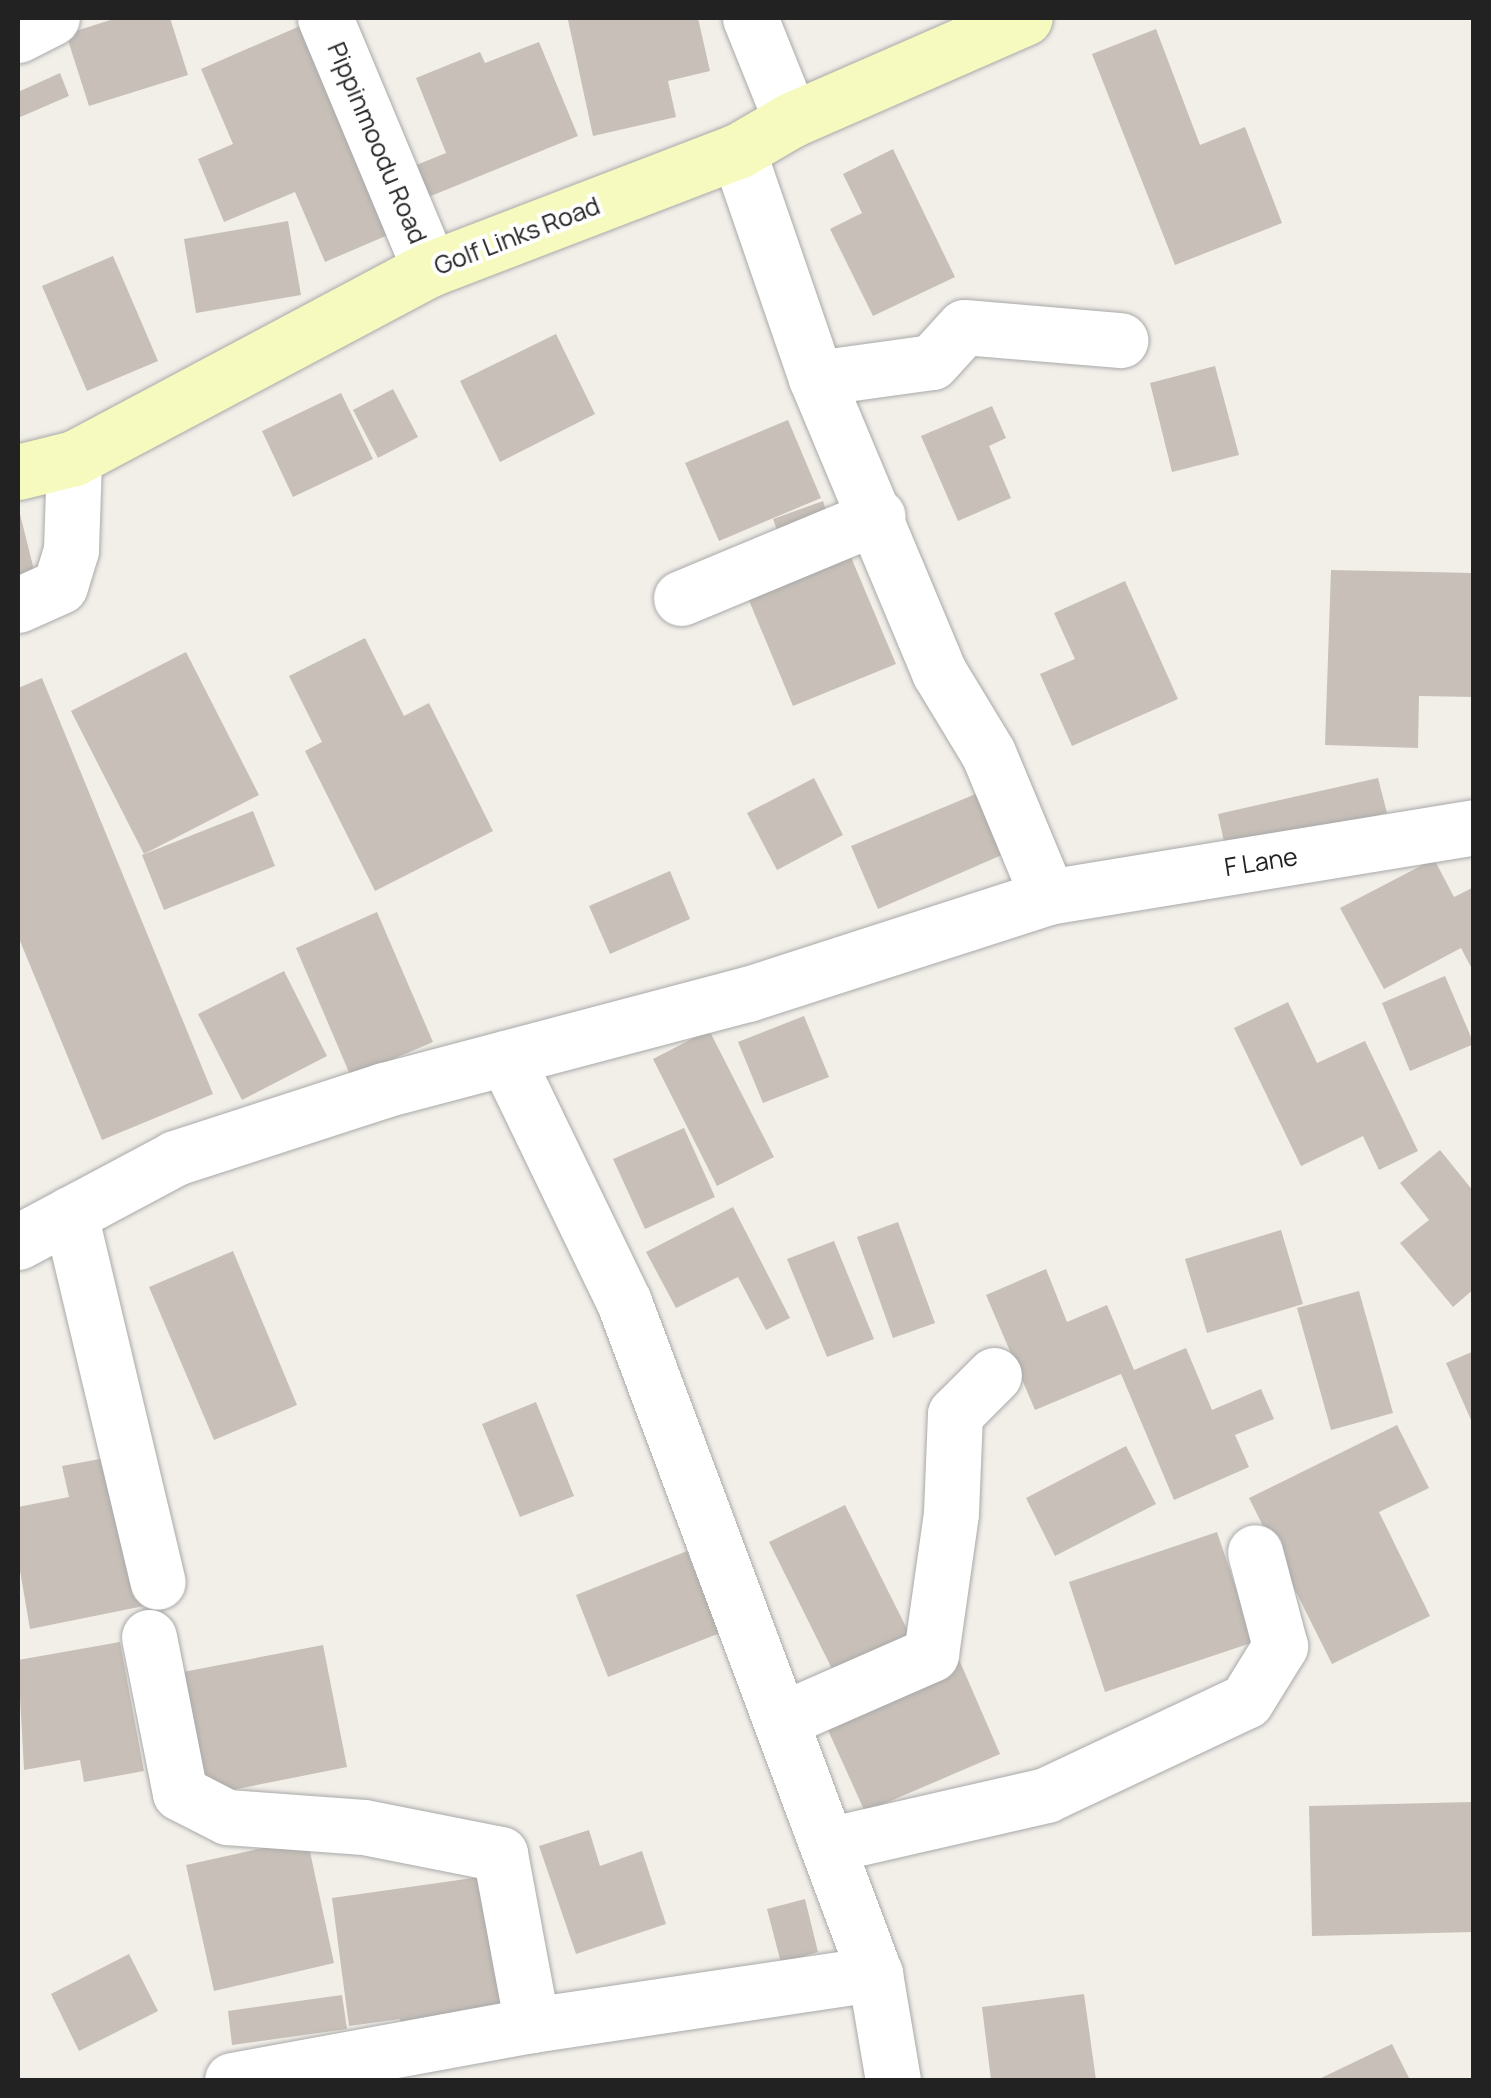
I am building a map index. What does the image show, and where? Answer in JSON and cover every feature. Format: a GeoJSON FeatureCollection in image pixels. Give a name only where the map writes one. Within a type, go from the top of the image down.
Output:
{"type":"FeatureCollection","features":[{"type":"Feature","properties":{"kind":"street"},"geometry":{"type":"LineString","coordinates":[[18,34],[52,18]]}},
{"type":"Feature","properties":{"kind":"street","name":"Pippinmoodu Road"},"geometry":{"type":"LineString","coordinates":[[325,18],[430,268]]}},
{"type":"Feature","properties":{"kind":"street"},"geometry":{"type":"LineString","coordinates":[[750,18],[790,120]]}},
{"type":"Feature","properties":{"kind":"street","name":"Golf Links Road"},"geometry":{"type":"LineString","coordinates":[[18,472],[74,458],[430,268],[738,151],[790,120],[1025,18]]}},
{"type":"Feature","properties":{"kind":"street"},"geometry":{"type":"LineString","coordinates":[[738,151],[816,378],[878,516],[940,672],[988,752],[1048,898]]}},
{"type":"Feature","properties":{"kind":"street"},"geometry":{"type":"LineString","coordinates":[[816,378],[932,362],[964,328],[1120,340]]}},
{"type":"Feature","properties":{"kind":"street"},"geometry":{"type":"LineString","coordinates":[[18,605],[60,586],[71,550],[74,458]]}},
{"type":"Feature","properties":{"kind":"street"},"geometry":{"type":"LineString","coordinates":[[681,598],[878,516]]}},
{"type":"Feature","properties":{"kind":"street","name":"F Lane"},"geometry":{"type":"LineString","coordinates":[[18,1242],[175,1158],[506,1058],[748,994],[1048,898],[1474,827]]}},
{"type":"Feature","properties":{"kind":"street"},"geometry":{"type":"LineString","coordinates":[[506,1058],[624,1302],[874,1974],[892,2080]]}},
{"type":"Feature","properties":{"kind":"street"},"geometry":{"type":"LineString","coordinates":[[70,1214],[158,1582]]}},
{"type":"Feature","properties":{"kind":"street"},"geometry":{"type":"LineString","coordinates":[[781,1720],[931,1654],[950,1513],[955,1414],[994,1375]]}},
{"type":"Feature","properties":{"kind":"street"},"geometry":{"type":"LineString","coordinates":[[828,1845],[1046,1795],[1246,1702],[1280,1646],[1255,1552]]}},
{"type":"Feature","properties":{"kind":"street"},"geometry":{"type":"LineString","coordinates":[[148,1637],[180,1793],[227,1817],[364,1827],[500,1854],[532,2026]]}},
{"type":"Feature","properties":{"kind":"street"},"geometry":{"type":"LineString","coordinates":[[232,2080],[532,2026],[874,1974]]}},
{"type":"Feature","properties":{"kind":"building"},"geometry":{"type":"Polygon","coordinates":[[[117,18],[170,18],[188,75],[89,106],[66,34],[117,18]]]}},
{"type":"Feature","properties":{"kind":"building"},"geometry":{"type":"Polygon","coordinates":[[[698,18],[710,71],[668,81],[676,117],[593,136],[568,20],[698,18]]]}},
{"type":"Feature","properties":{"kind":"building"},"geometry":{"type":"Polygon","coordinates":[[[300,26],[388,235],[325,262],[295,192],[224,222],[198,159],[233,144],[201,69],[300,26]]]}},
{"type":"Feature","properties":{"kind":"building"},"geometry":{"type":"Polygon","coordinates":[[[1156,29],[1200,145],[1245,127],[1282,223],[1175,265],[1092,54],[1156,29]]]}},
{"type":"Feature","properties":{"kind":"building"},"geometry":{"type":"Polygon","coordinates":[[[539,42],[578,136],[426,198],[414,166],[446,153],[416,78],[480,52],[485,63],[539,42]]]}},
{"type":"Feature","properties":{"kind":"building"},"geometry":{"type":"Polygon","coordinates":[[[60,73],[69,96],[18,118],[18,92],[60,73]]]}},
{"type":"Feature","properties":{"kind":"building"},"geometry":{"type":"Polygon","coordinates":[[[893,149],[955,277],[873,316],[830,229],[862,213],[843,174],[893,149]]]}},
{"type":"Feature","properties":{"kind":"building"},"geometry":{"type":"Polygon","coordinates":[[[288,221],[301,295],[196,313],[184,239],[288,221]]]}},
{"type":"Feature","properties":{"kind":"building"},"geometry":{"type":"Polygon","coordinates":[[[113,256],[158,361],[87,391],[42,286],[113,256]]]}},
{"type":"Feature","properties":{"kind":"building"},"geometry":{"type":"Polygon","coordinates":[[[556,334],[595,414],[500,462],[460,381],[556,334]]]}},
{"type":"Feature","properties":{"kind":"building"},"geometry":{"type":"Polygon","coordinates":[[[1215,366],[1239,455],[1172,472],[1150,383],[1215,366]]]}},
{"type":"Feature","properties":{"kind":"building"},"geometry":{"type":"Polygon","coordinates":[[[393,389],[418,437],[378,458],[353,410],[393,389]]]}},
{"type":"Feature","properties":{"kind":"building"},"geometry":{"type":"Polygon","coordinates":[[[341,393],[373,459],[293,497],[262,431],[341,393]]]}},
{"type":"Feature","properties":{"kind":"building"},"geometry":{"type":"Polygon","coordinates":[[[992,406],[1006,438],[989,446],[1011,498],[958,521],[921,436],[992,406]]]}},
{"type":"Feature","properties":{"kind":"building"},"geometry":{"type":"Polygon","coordinates":[[[788,420],[821,498],[719,541],[685,463],[788,420]]]}},
{"type":"Feature","properties":{"kind":"building"},"geometry":{"type":"Polygon","coordinates":[[[823,501],[834,535],[785,552],[773,519],[823,501]]]}},
{"type":"Feature","properties":{"kind":"building"},"geometry":{"type":"Polygon","coordinates":[[[18,506],[36,578],[18,583],[18,506]]]}},
{"type":"Feature","properties":{"kind":"building"},"geometry":{"type":"Polygon","coordinates":[[[845,543],[896,664],[793,706],[743,586],[845,543]]]}},
{"type":"Feature","properties":{"kind":"building"},"geometry":{"type":"Polygon","coordinates":[[[1331,570],[1474,573],[1474,697],[1419,696],[1418,748],[1325,745],[1331,570]]]}},
{"type":"Feature","properties":{"kind":"building"},"geometry":{"type":"Polygon","coordinates":[[[1125,581],[1178,699],[1072,746],[1040,674],[1075,659],[1054,613],[1125,581]]]}},
{"type":"Feature","properties":{"kind":"building"},"geometry":{"type":"Polygon","coordinates":[[[365,638],[404,716],[429,703],[493,831],[375,891],[305,751],[322,742],[289,676],[365,638]]]}},
{"type":"Feature","properties":{"kind":"building"},"geometry":{"type":"Polygon","coordinates":[[[186,652],[259,795],[144,854],[71,711],[186,652]]]}},
{"type":"Feature","properties":{"kind":"building"},"geometry":{"type":"Polygon","coordinates":[[[42,678],[213,1094],[102,1140],[18,936],[18,688],[42,678]]]}},
{"type":"Feature","properties":{"kind":"building"},"geometry":{"type":"Polygon","coordinates":[[[814,778],[843,835],[777,870],[747,813],[814,778]]]}},
{"type":"Feature","properties":{"kind":"building"},"geometry":{"type":"Polygon","coordinates":[[[1378,778],[1387,813],[1226,851],[1218,814],[1378,778]]]}},
{"type":"Feature","properties":{"kind":"building"},"geometry":{"type":"Polygon","coordinates":[[[978,793],[1004,854],[878,909],[851,846],[978,793]]]}},
{"type":"Feature","properties":{"kind":"building"},"geometry":{"type":"Polygon","coordinates":[[[253,811],[275,866],[164,910],[142,855],[253,811]]]}},
{"type":"Feature","properties":{"kind":"building"},"geometry":{"type":"Polygon","coordinates":[[[1434,859],[1454,897],[1474,887],[1474,973],[1461,948],[1384,989],[1340,908],[1434,859]]]}},
{"type":"Feature","properties":{"kind":"building"},"geometry":{"type":"Polygon","coordinates":[[[670,871],[690,919],[610,954],[589,906],[670,871]]]}},
{"type":"Feature","properties":{"kind":"building"},"geometry":{"type":"Polygon","coordinates":[[[377,912],[433,1042],[351,1077],[296,948],[377,912]]]}},
{"type":"Feature","properties":{"kind":"building"},"geometry":{"type":"Polygon","coordinates":[[[284,971],[327,1056],[242,1100],[198,1014],[284,971]]]}},
{"type":"Feature","properties":{"kind":"building"},"geometry":{"type":"Polygon","coordinates":[[[1445,976],[1474,1044],[1410,1071],[1382,1003],[1445,976]]]}},
{"type":"Feature","properties":{"kind":"building"},"geometry":{"type":"Polygon","coordinates":[[[1288,1002],[1317,1063],[1365,1041],[1418,1151],[1379,1170],[1363,1136],[1301,1166],[1234,1028],[1288,1002]]]}},
{"type":"Feature","properties":{"kind":"building"},"geometry":{"type":"Polygon","coordinates":[[[804,1016],[829,1077],[763,1103],[738,1042],[804,1016]]]}},
{"type":"Feature","properties":{"kind":"building"},"geometry":{"type":"Polygon","coordinates":[[[709,1030],[774,1157],[717,1186],[653,1059],[709,1030]]]}},
{"type":"Feature","properties":{"kind":"building"},"geometry":{"type":"Polygon","coordinates":[[[684,1128],[715,1197],[645,1229],[613,1159],[684,1128]]]}},
{"type":"Feature","properties":{"kind":"building"},"geometry":{"type":"Polygon","coordinates":[[[1440,1150],[1474,1192],[1474,1289],[1453,1307],[1400,1243],[1429,1220],[1400,1183],[1440,1150]]]}},
{"type":"Feature","properties":{"kind":"building"},"geometry":{"type":"Polygon","coordinates":[[[733,1207],[790,1318],[766,1330],[738,1277],[676,1308],[646,1252],[733,1207]]]}},
{"type":"Feature","properties":{"kind":"building"},"geometry":{"type":"Polygon","coordinates":[[[898,1222],[935,1323],[893,1338],[857,1237],[898,1222]]]}},
{"type":"Feature","properties":{"kind":"building"},"geometry":{"type":"Polygon","coordinates":[[[1281,1230],[1303,1304],[1207,1333],[1185,1259],[1281,1230]]]}},
{"type":"Feature","properties":{"kind":"building"},"geometry":{"type":"Polygon","coordinates":[[[834,1241],[874,1339],[827,1357],[787,1259],[834,1241]]]}},
{"type":"Feature","properties":{"kind":"building"},"geometry":{"type":"Polygon","coordinates":[[[233,1251],[297,1405],[214,1440],[149,1287],[233,1251]]]}},
{"type":"Feature","properties":{"kind":"building"},"geometry":{"type":"Polygon","coordinates":[[[1046,1269],[1067,1322],[1107,1305],[1134,1370],[1186,1348],[1212,1410],[1261,1389],[1274,1419],[1235,1435],[1249,1467],[1174,1500],[1121,1374],[1035,1410],[986,1295],[1046,1269]]]}},
{"type":"Feature","properties":{"kind":"building"},"geometry":{"type":"Polygon","coordinates":[[[1359,1291],[1393,1413],[1331,1430],[1297,1308],[1359,1291]]]}},
{"type":"Feature","properties":{"kind":"building"},"geometry":{"type":"Polygon","coordinates":[[[1474,1351],[1474,1427],[1446,1363],[1474,1351]]]}},
{"type":"Feature","properties":{"kind":"building"},"geometry":{"type":"Polygon","coordinates":[[[536,1402],[574,1496],[520,1517],[482,1424],[536,1402]]]}},
{"type":"Feature","properties":{"kind":"building"},"geometry":{"type":"Polygon","coordinates":[[[1397,1425],[1429,1488],[1379,1512],[1430,1616],[1332,1664],[1249,1498],[1397,1425]]]}},
{"type":"Feature","properties":{"kind":"building"},"geometry":{"type":"Polygon","coordinates":[[[1126,1446],[1156,1504],[1055,1556],[1026,1498],[1126,1446]]]}},
{"type":"Feature","properties":{"kind":"building"},"geometry":{"type":"Polygon","coordinates":[[[116,1456],[144,1606],[30,1629],[18,1559],[18,1507],[69,1497],[62,1466],[116,1456]]]}},
{"type":"Feature","properties":{"kind":"building"},"geometry":{"type":"Polygon","coordinates":[[[845,1505],[919,1653],[843,1691],[769,1542],[845,1505]]]}},
{"type":"Feature","properties":{"kind":"building"},"geometry":{"type":"Polygon","coordinates":[[[1217,1532],[1254,1642],[1105,1692],[1069,1582],[1217,1532]]]}},
{"type":"Feature","properties":{"kind":"building"},"geometry":{"type":"Polygon","coordinates":[[[687,1551],[720,1633],[608,1677],[576,1595],[687,1551]]]}},
{"type":"Feature","properties":{"kind":"building"},"geometry":{"type":"Polygon","coordinates":[[[120,1642],[144,1771],[84,1782],[80,1760],[24,1770],[18,1660],[120,1642]]]}},
{"type":"Feature","properties":{"kind":"building"},"geometry":{"type":"Polygon","coordinates":[[[323,1645],[347,1767],[207,1795],[183,1672],[323,1645]]]}},
{"type":"Feature","properties":{"kind":"building"},"geometry":{"type":"Polygon","coordinates":[[[954,1648],[1000,1754],[865,1812],[818,1708],[954,1648]]]}},
{"type":"Feature","properties":{"kind":"building"},"geometry":{"type":"Polygon","coordinates":[[[1472,1802],[1474,1932],[1312,1936],[1309,1806],[1472,1802]]]}},
{"type":"Feature","properties":{"kind":"building"},"geometry":{"type":"Polygon","coordinates":[[[589,1830],[600,1866],[642,1851],[666,1924],[576,1954],[539,1846],[589,1830]]]}},
{"type":"Feature","properties":{"kind":"building"},"geometry":{"type":"Polygon","coordinates":[[[307,1838],[334,1963],[214,1991],[186,1865],[307,1838]]]}},
{"type":"Feature","properties":{"kind":"building"},"geometry":{"type":"Polygon","coordinates":[[[494,1875],[513,2018],[402,2036],[400,2019],[349,2026],[332,1898],[494,1875]]]}},
{"type":"Feature","properties":{"kind":"building"},"geometry":{"type":"Polygon","coordinates":[[[805,1899],[818,1952],[781,1963],[767,1909],[805,1899]]]}},
{"type":"Feature","properties":{"kind":"building"},"geometry":{"type":"Polygon","coordinates":[[[129,1954],[158,2011],[79,2051],[51,1994],[129,1954]]]}},
{"type":"Feature","properties":{"kind":"building"},"geometry":{"type":"Polygon","coordinates":[[[1084,1994],[1096,2080],[991,2080],[982,2007],[1084,1994]]]}},
{"type":"Feature","properties":{"kind":"building"},"geometry":{"type":"Polygon","coordinates":[[[342,1995],[347,2029],[232,2045],[228,2011],[342,1995]]]}},
{"type":"Feature","properties":{"kind":"building"},"geometry":{"type":"Polygon","coordinates":[[[1392,2044],[1410,2080],[1317,2080],[1392,2044]]]}}]}
